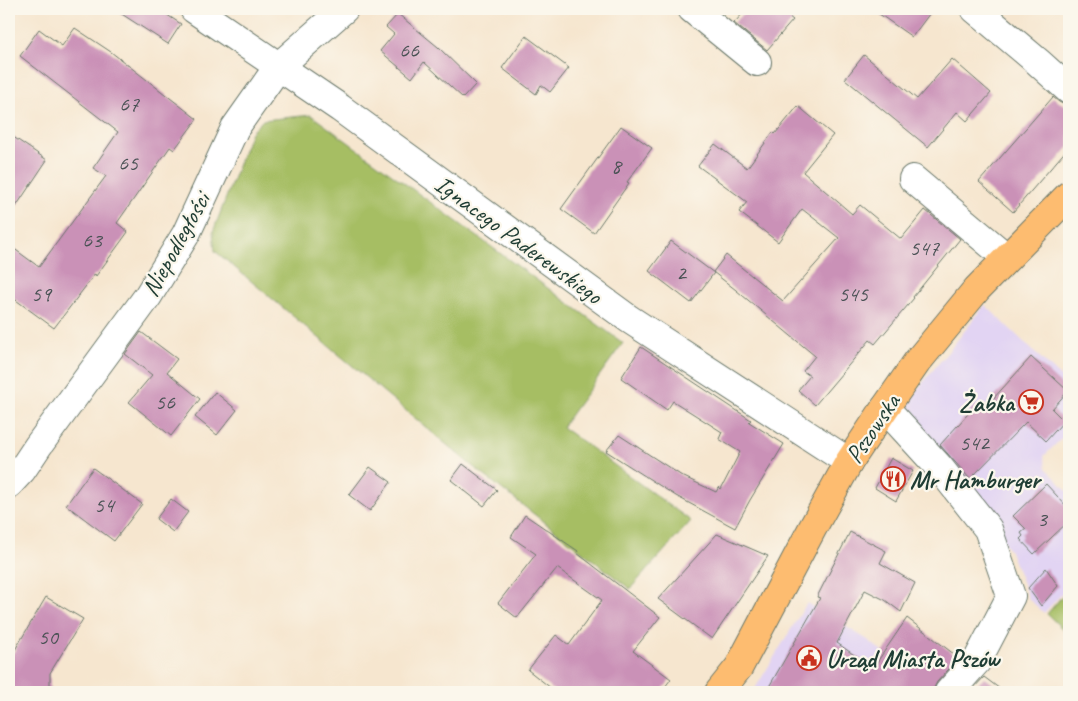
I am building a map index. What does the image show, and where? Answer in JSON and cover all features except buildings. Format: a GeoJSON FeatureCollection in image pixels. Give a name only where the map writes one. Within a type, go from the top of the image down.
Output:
{"type":"FeatureCollection","features":[{"type":"Feature","properties":{"kind":"main road","name":"Pszowska"},"geometry":{"type":"LineString","coordinates":[[719,692],[739,667],[849,462],[917,362],[977,289],[1069,195]]}},
{"type":"Feature","properties":{"kind":"street","name":"Ignacego Paderewskiego"},"geometry":{"type":"LineString","coordinates":[[194,9],[340,108],[629,319],[849,462]]}},
{"type":"Feature","properties":{"kind":"street","name":"Niepodległości"},"geometry":{"type":"LineString","coordinates":[[9,484],[22,470],[148,296],[186,234],[235,128],[278,67],[344,9]]}},
{"type":"Feature","properties":{"kind":"street"},"geometry":{"type":"LineString","coordinates":[[692,9],[757,62]]}},
{"type":"Feature","properties":{"kind":"street"},"geometry":{"type":"LineString","coordinates":[[975,9],[1069,90]]}},
{"type":"Feature","properties":{"kind":"street"},"geometry":{"type":"LineString","coordinates":[[912,179],[1007,258]]}},
{"type":"Feature","properties":{"kind":"street"},"geometry":{"type":"LineString","coordinates":[[885,408],[939,467],[988,529],[1011,596],[976,661],[949,692]]}},
{"type":"Feature","properties":{"kind":"shaded area"},"geometry":{"type":"Polygon","coordinates":[[[985,305],[1069,385],[1069,431],[1044,456],[1046,468],[1069,493],[1069,586],[1044,613],[1029,599],[1009,549],[902,408],[985,305]]]}},
{"type":"Feature","properties":{"kind":"shaded area"},"geometry":{"type":"Polygon","coordinates":[[[807,603],[868,640],[931,692],[753,692],[807,603]]]}},
{"type":"Feature","properties":{"kind":"green space"},"geometry":{"type":"Polygon","coordinates":[[[311,115],[623,343],[562,427],[691,521],[630,589],[471,465],[215,251],[213,232],[251,132],[263,120],[311,115]]]}},
{"type":"Feature","properties":{"kind":"green space"},"geometry":{"type":"Polygon","coordinates":[[[1069,588],[1069,635],[1047,614],[1069,588]]]}},
{"type":"Feature","properties":{"kind":"place","name":"Żabka"},"geometry":{"type":"Point","coordinates":[1031,402]}},
{"type":"Feature","properties":{"kind":"place","name":"Mr Hamburger"},"geometry":{"type":"Point","coordinates":[893,479]}},
{"type":"Feature","properties":{"kind":"place","name":"Urząd Miasta Pszów"},"geometry":{"type":"Point","coordinates":[809,658]}}]}
